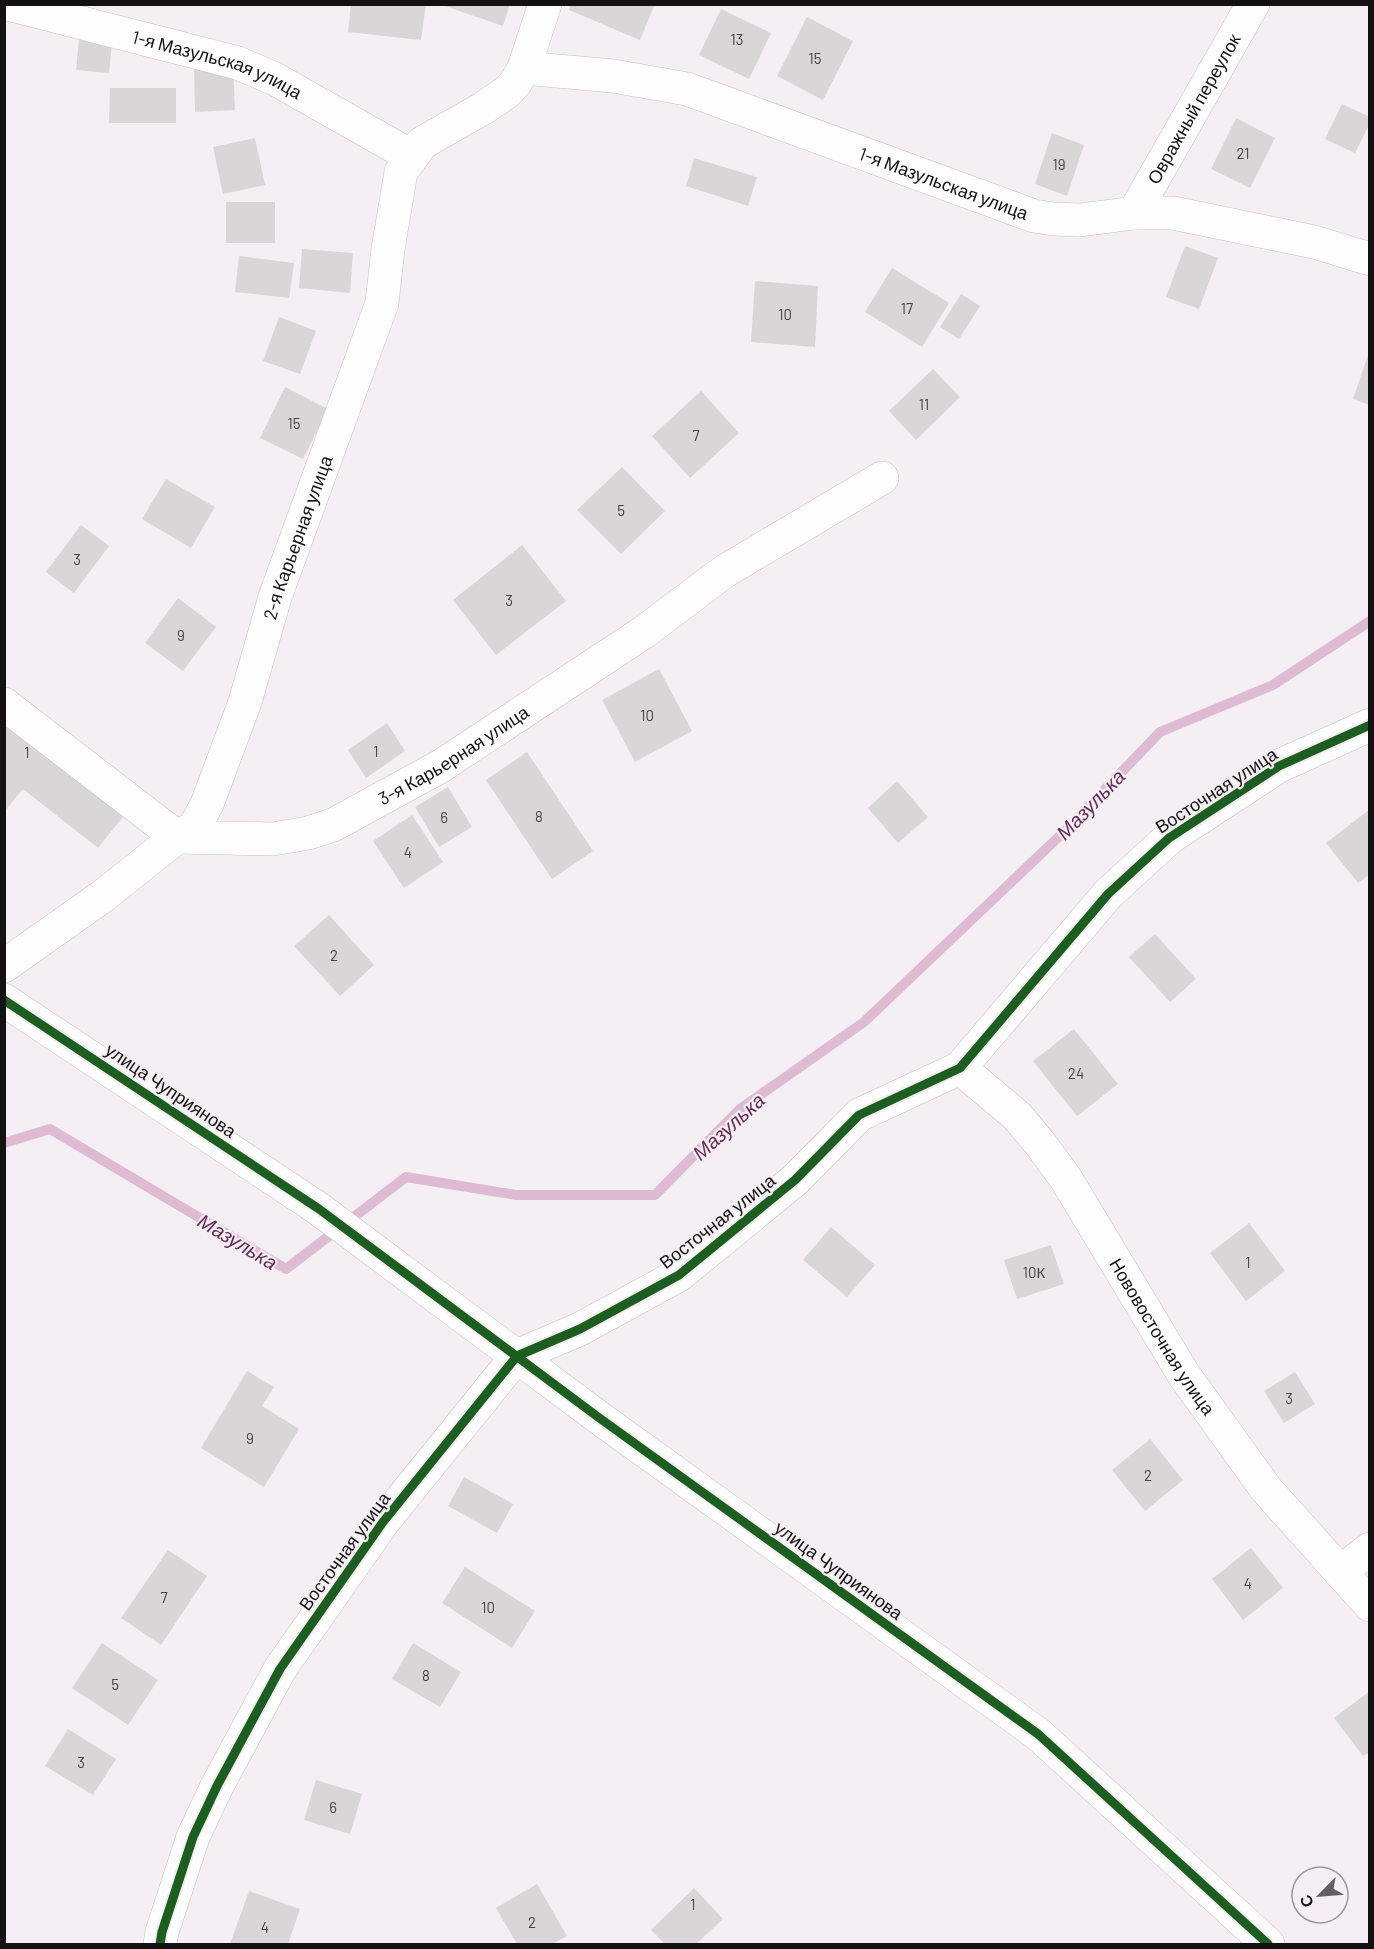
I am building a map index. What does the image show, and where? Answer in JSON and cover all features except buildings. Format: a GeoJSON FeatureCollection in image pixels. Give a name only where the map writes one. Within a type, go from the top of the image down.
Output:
{"type":"FeatureCollection","features":[{"type":"Feature","properties":{"kind":"street","name":"1-я Мазульская улица"},"geometry":{"type":"LineString","coordinates":[[8,4],[238,63],[274,79],[411,156]]}},
{"type":"Feature","properties":{"kind":"street","name":"2-я Карьерная улица"},"geometry":{"type":"LineString","coordinates":[[177,837],[194,828],[219,776],[245,702],[275,597],[382,303],[388,249],[401,172],[422,143],[483,109],[507,92],[516,82],[524,68],[545,4]]}},
{"type":"Feature","properties":{"kind":"street","name":"Овражный переулок"},"geometry":{"type":"LineString","coordinates":[[1134,213],[1253,4]]}},
{"type":"Feature","properties":{"kind":"street","name":"1-я Мазульская улица"},"geometry":{"type":"LineString","coordinates":[[524,68],[613,76],[687,89],[1034,216],[1080,220],[1134,213],[1173,213],[1314,242],[1370,259]]}},
{"type":"Feature","properties":{"kind":"street","name":"3-я Карьерная улица"},"geometry":{"type":"LineString","coordinates":[[177,837],[273,839],[333,825],[441,766],[644,632],[725,571],[882,478]]}},
{"type":"Feature","properties":{"kind":"street"},"geometry":{"type":"LineString","coordinates":[[4,704],[177,837],[104,896],[4,966]]}},
{"type":"Feature","properties":{"kind":"street","name":"Восточная улица"},"geometry":{"type":"LineString","coordinates":[[160,1944],[193,1837],[217,1786],[280,1670],[383,1522],[518,1356],[580,1329],[679,1275],[795,1180],[860,1115],[960,1068],[1108,894],[1169,838],[1279,766],[1370,725]]}},
{"type":"Feature","properties":{"kind":"street","name":"улица Чуприянова"},"geometry":{"type":"LineString","coordinates":[[4,1000],[319,1209],[598,1417],[1038,1734],[1268,1944]]}},
{"type":"Feature","properties":{"kind":"street","name":"Нововосточная улица"},"geometry":{"type":"LineString","coordinates":[[960,1068],[1017,1116],[1042,1146],[1066,1179],[1184,1375],[1266,1489],[1370,1605]]}},
{"type":"Feature","properties":{"kind":"street"},"geometry":{"type":"LineString","coordinates":[[1340,1572],[1370,1548]]}},
{"type":"Feature","properties":{"kind":"waterway","name":"Мазулька"},"geometry":{"type":"LineString","coordinates":[[4,1143],[50,1129],[286,1269],[406,1177],[516,1195],[655,1195],[740,1109],[864,1022],[1067,829],[1160,732],[1273,685],[1370,621]]}},
{"type":"Feature","properties":{"kind":"cycle path"},"geometry":{"type":"LineString","coordinates":[[160,1944],[193,1837],[217,1786],[280,1669],[383,1522],[517,1356],[580,1329],[679,1275],[795,1180],[859,1115],[960,1068],[1108,894],[1169,838],[1279,766],[1370,725]]}},
{"type":"Feature","properties":{"kind":"cycle path"},"geometry":{"type":"LineString","coordinates":[[4,1000],[319,1209],[598,1417],[1038,1734],[1268,1944]]}}]}
